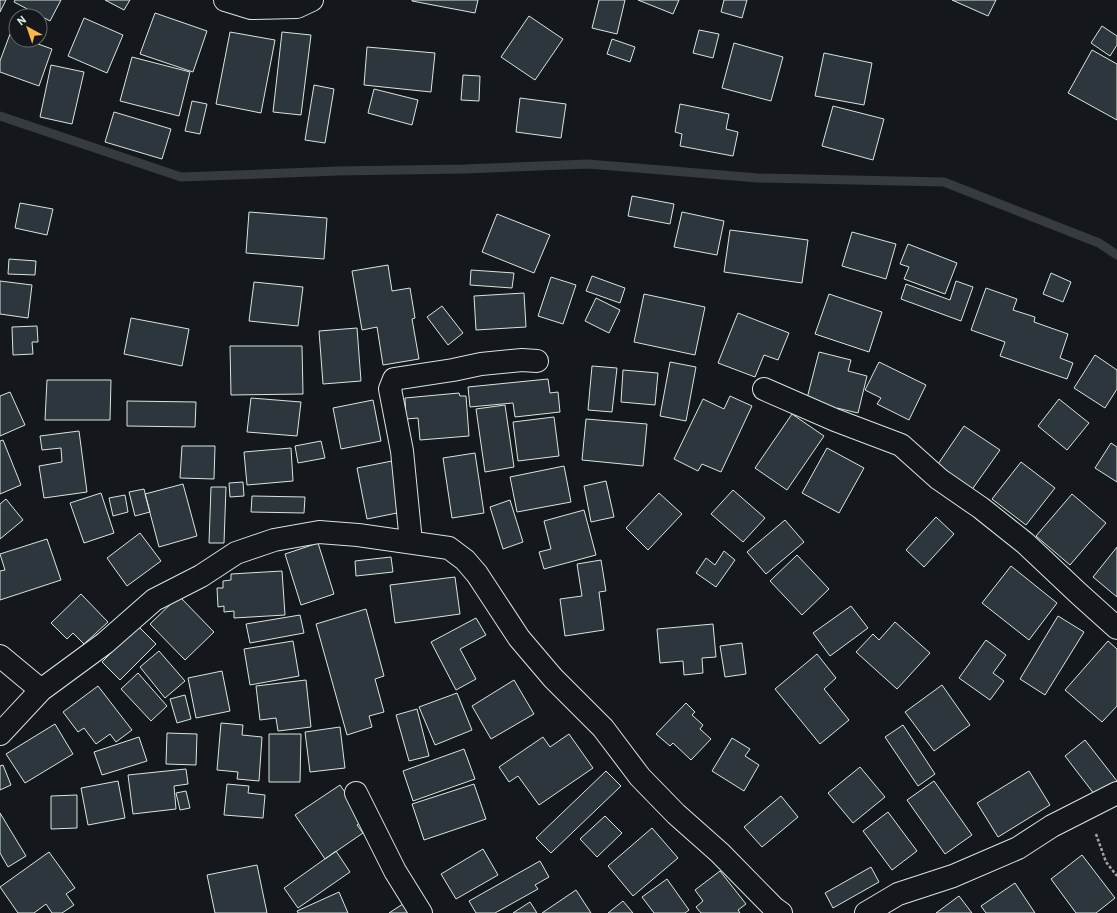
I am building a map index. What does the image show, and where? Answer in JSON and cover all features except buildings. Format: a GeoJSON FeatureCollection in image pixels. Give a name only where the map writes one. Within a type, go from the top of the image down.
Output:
{"type":"FeatureCollection","features":[{"type":"Feature","properties":{"kind":"street"},"geometry":{"type":"LineString","coordinates":[[225,0],[251,8],[297,7],[312,0]]}},
{"type":"Feature","properties":{"kind":"street"},"geometry":{"type":"LineString","coordinates":[[411,542],[402,451],[390,389],[394,379],[481,364],[522,360],[537,361]]}},
{"type":"Feature","properties":{"kind":"street"},"geometry":{"type":"LineString","coordinates":[[764,389],[835,420],[901,445],[939,479],[981,508],[1025,543],[1117,628]]}},
{"type":"Feature","properties":{"kind":"street"},"geometry":{"type":"LineString","coordinates":[[0,734],[41,690],[105,643],[154,600],[201,576],[236,553],[274,540],[319,532],[358,535],[449,548],[465,560],[478,574],[519,638],[553,678],[603,728],[640,777],[676,814],[720,853],[774,908],[781,913]]}},
{"type":"Feature","properties":{"kind":"street"},"geometry":{"type":"LineString","coordinates":[[0,656],[41,690]]}},
{"type":"Feature","properties":{"kind":"street"},"geometry":{"type":"LineString","coordinates":[[356,793],[394,871],[421,913]]}},
{"type":"Feature","properties":{"kind":"street"},"geometry":{"type":"LineString","coordinates":[[866,913],[898,894],[953,876],[1018,848],[1052,826],[1117,793]]}},
{"type":"Feature","properties":{"kind":"path"},"geometry":{"type":"LineString","coordinates":[[1086,809],[1106,862],[1117,876]]}},
{"type":"Feature","properties":{"kind":"waterway"},"geometry":{"type":"LineString","coordinates":[[0,116],[181,177],[588,164],[758,178],[944,182],[1099,243],[1117,255]]}}]}
